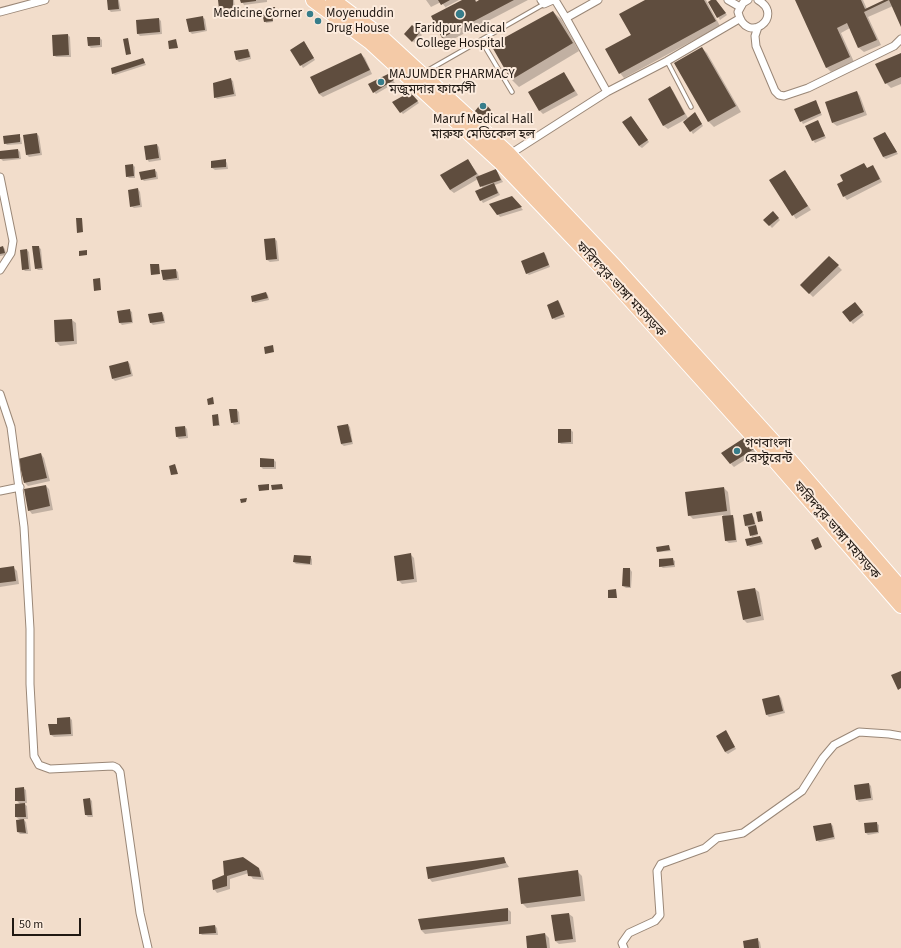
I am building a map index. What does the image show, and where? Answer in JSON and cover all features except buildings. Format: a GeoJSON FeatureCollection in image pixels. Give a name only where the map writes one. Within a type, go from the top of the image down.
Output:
{"type":"FeatureCollection","features":[{"type":"Feature","properties":{"kind":"highway","name":"ফরিদপুর-ভাঙ্গা মহাসড়ক"},"geometry":{"type":"LineString","coordinates":[[313,0],[418,78],[504,158],[613,264],[752,418],[901,588]]}},
{"type":"Feature","properties":{"kind":"highway","name":"ফরিদপুর-ভাঙ্গা মহাসড়ক"},"geometry":{"type":"LineString","coordinates":[[333,0],[378,32],[418,78]]}},
{"type":"Feature","properties":{"kind":"highway","name":"ফরিদপুর-ভাঙ্গা মহাসড়ক"},"geometry":{"type":"LineString","coordinates":[[504,158],[604,272],[775,461],[901,606]]}},
{"type":"Feature","properties":{"kind":"street"},"geometry":{"type":"LineString","coordinates":[[0,12],[45,0]]}},
{"type":"Feature","properties":{"kind":"street"},"geometry":{"type":"LineString","coordinates":[[542,2],[554,0],[566,18],[607,92]]}},
{"type":"Feature","properties":{"kind":"street"},"geometry":{"type":"LineString","coordinates":[[566,18],[598,0]]}},
{"type":"Feature","properties":{"kind":"street"},"geometry":{"type":"LineString","coordinates":[[728,0],[740,7]]}},
{"type":"Feature","properties":{"kind":"street"},"geometry":{"type":"LineString","coordinates":[[748,0],[740,7],[738,12],[739,19],[747,27],[758,27]]}},
{"type":"Feature","properties":{"kind":"street"},"geometry":{"type":"LineString","coordinates":[[758,0],[767,8],[768,14],[767,20],[758,27],[755,36],[756,46],[775,91],[784,96],[808,88],[894,46],[901,39]]}},
{"type":"Feature","properties":{"kind":"street"},"geometry":{"type":"LineString","coordinates":[[504,158],[607,92],[667,61],[739,19]]}},
{"type":"Feature","properties":{"kind":"street"},"geometry":{"type":"LineString","coordinates":[[0,177],[13,241],[11,253],[0,270]]}},
{"type":"Feature","properties":{"kind":"street"},"geometry":{"type":"LineString","coordinates":[[0,394],[11,427],[24,527],[30,629],[30,684],[34,756],[39,765],[50,769],[113,766],[120,772],[140,913],[148,948]]}},
{"type":"Feature","properties":{"kind":"street"},"geometry":{"type":"LineString","coordinates":[[0,491],[20,487]]}},
{"type":"Feature","properties":{"kind":"street"},"geometry":{"type":"LineString","coordinates":[[624,948],[622,943],[629,933],[655,921],[660,915],[657,872],[661,864],[706,848],[717,838],[743,833],[802,791],[823,758],[834,745],[859,732],[901,736]]}},
{"type":"Feature","properties":{"kind":"lane"},"geometry":{"type":"LineString","coordinates":[[418,78],[542,2]]}},
{"type":"Feature","properties":{"kind":"lane"},"geometry":{"type":"LineString","coordinates":[[481,40],[512,92]]}},
{"type":"Feature","properties":{"kind":"lane"},"geometry":{"type":"LineString","coordinates":[[667,61],[691,107]]}},
{"type":"Feature","properties":{"kind":"place","name":"Medicine Corner"},"geometry":{"type":"Point","coordinates":[310,14]}},
{"type":"Feature","properties":{"kind":"place","name":"Faridpur Medical College Hospital"},"geometry":{"type":"Point","coordinates":[460,14]}},
{"type":"Feature","properties":{"kind":"place","name":"Moyenuddin Drug House"},"geometry":{"type":"Point","coordinates":[318,21]}},
{"type":"Feature","properties":{"kind":"place","name":"MAJUMDER PHARMACY মজুমদার ফার্মেসী"},"geometry":{"type":"Point","coordinates":[381,82]}},
{"type":"Feature","properties":{"kind":"place","name":"Maruf Medical Hall মারুফ মেডিকেল হল"},"geometry":{"type":"Point","coordinates":[483,106]}},
{"type":"Feature","properties":{"kind":"place","name":"গণবাংলা রেস্টুরেন্ট"},"geometry":{"type":"Point","coordinates":[737,451]}}]}
